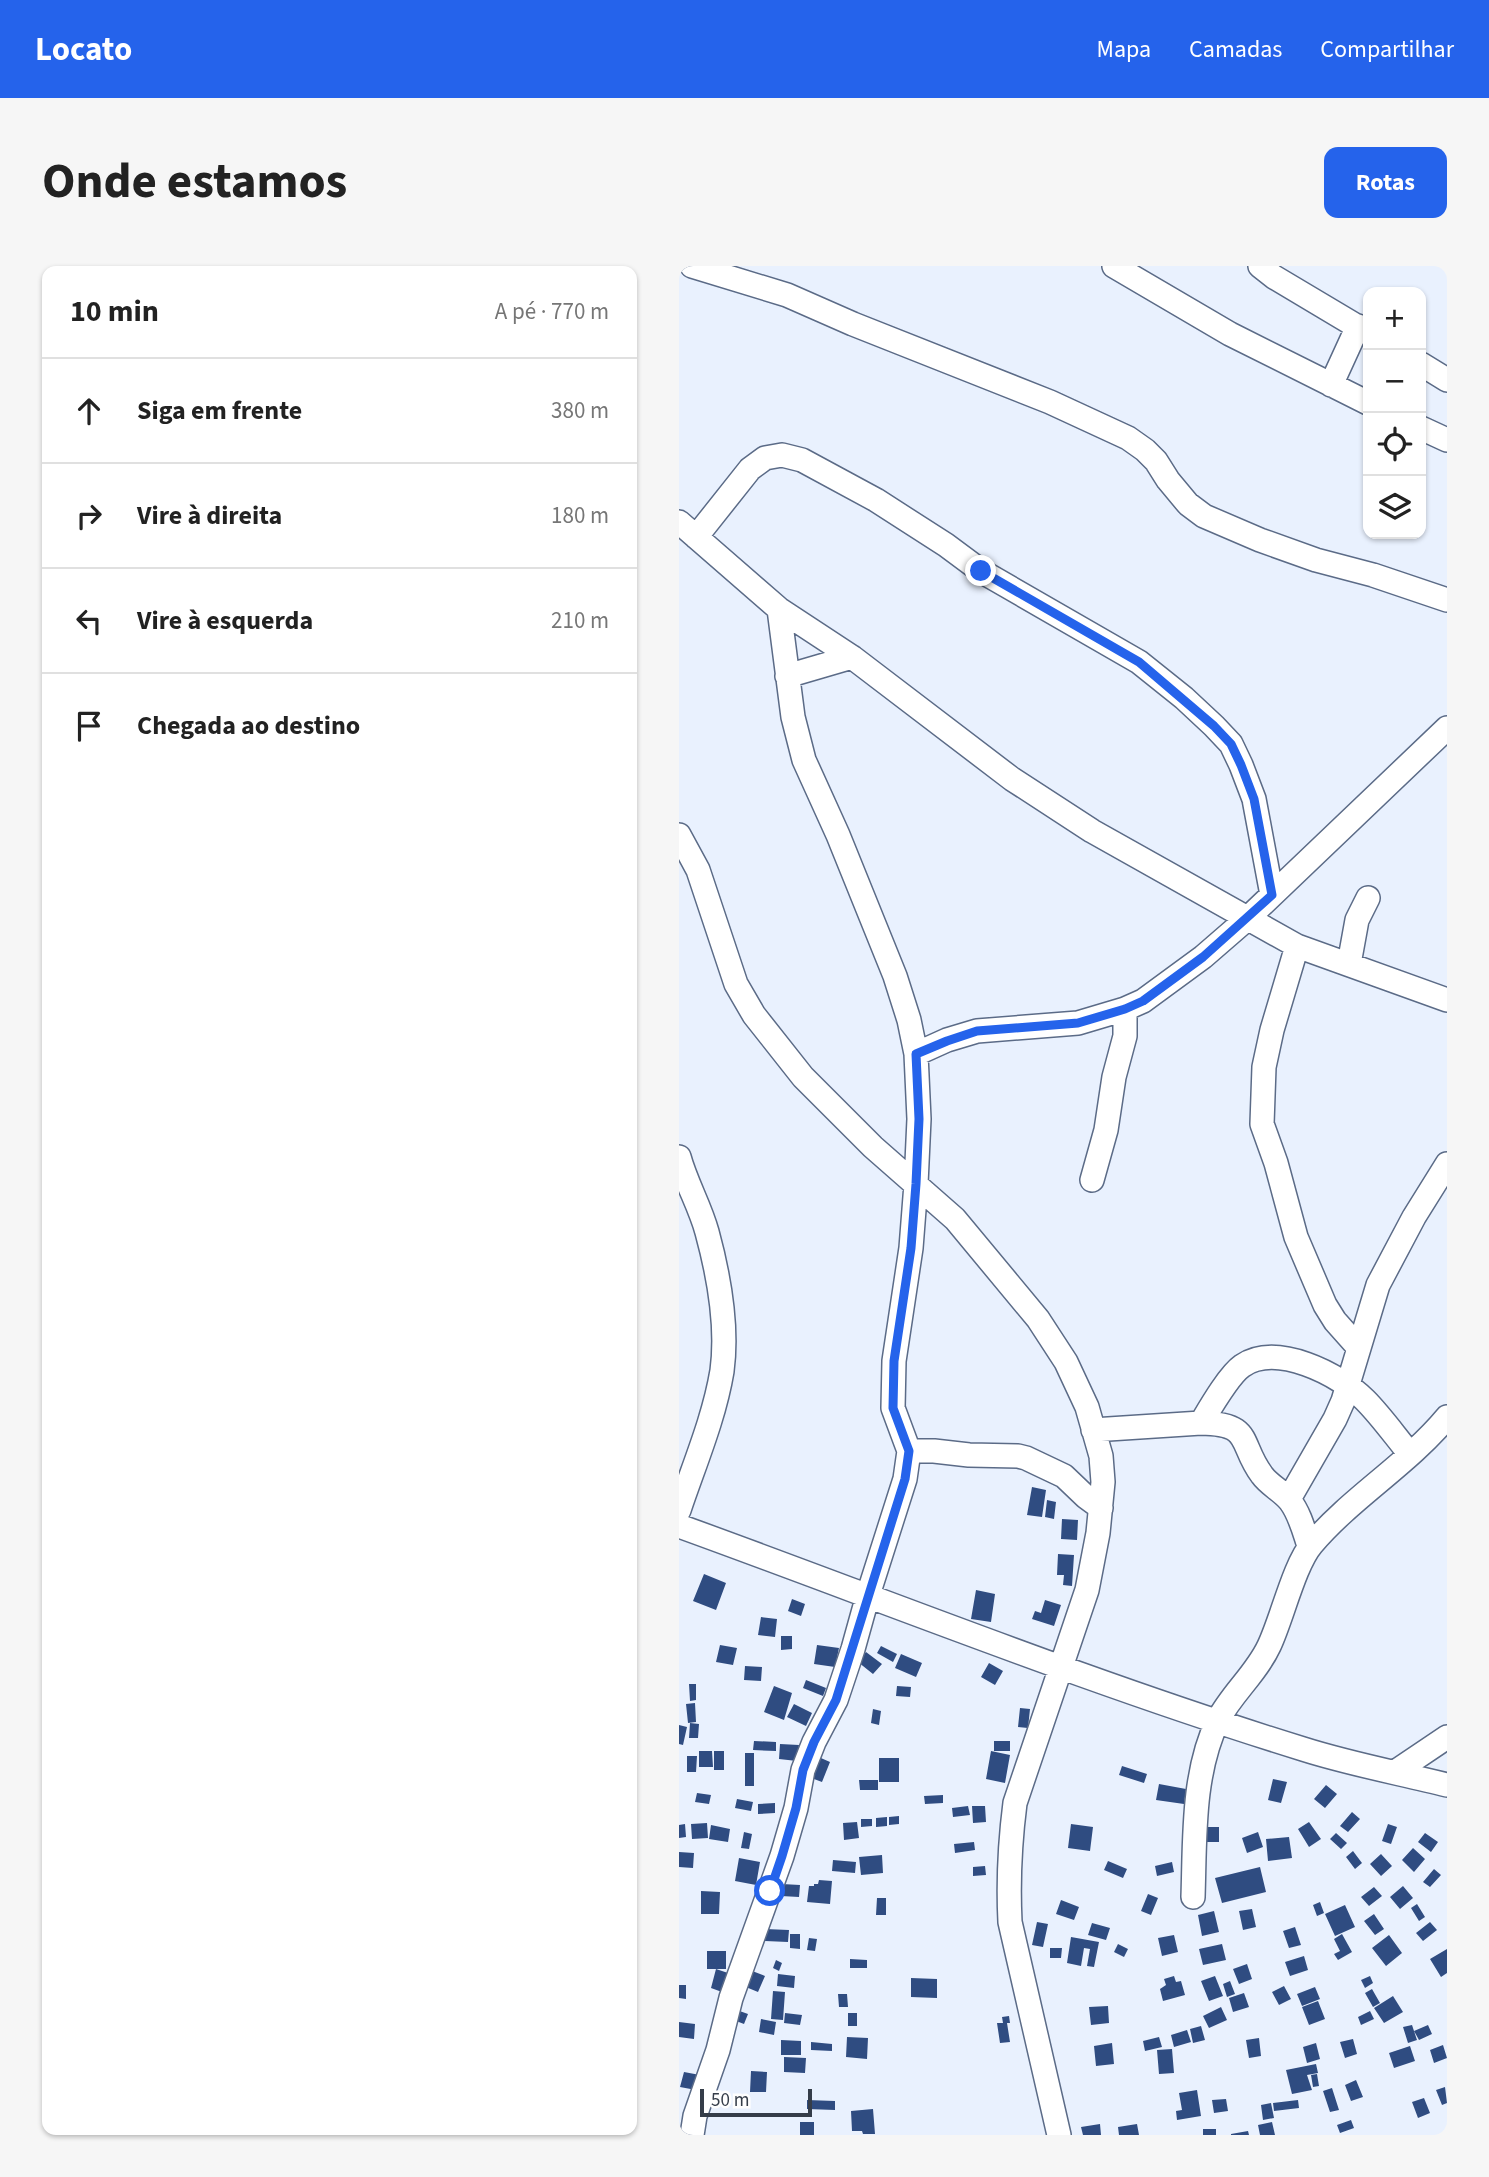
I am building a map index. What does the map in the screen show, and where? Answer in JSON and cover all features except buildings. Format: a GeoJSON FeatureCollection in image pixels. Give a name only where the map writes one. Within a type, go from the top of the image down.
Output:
{"type":"FeatureCollection","features":[{"type":"Feature","properties":{"kind":"street"},"geometry":{"type":"LineString","coordinates":[[692,266],[787,295],[1050,402],[1128,438],[1156,461],[1188,504],[1204,516],[1226,526],[1316,560],[1373,575],[1447,600]]}},
{"type":"Feature","properties":{"kind":"street"},"geometry":{"type":"LineString","coordinates":[[1114,266],[1230,334],[1363,401]]}},
{"type":"Feature","properties":{"kind":"street"},"geometry":{"type":"LineString","coordinates":[[1260,266],[1363,330],[1331,385]]}},
{"type":"Feature","properties":{"kind":"street"},"geometry":{"type":"LineString","coordinates":[[1426,367],[1447,380]]}},
{"type":"Feature","properties":{"kind":"street"},"geometry":{"type":"LineString","coordinates":[[1426,430],[1447,440]]}},
{"type":"Feature","properties":{"kind":"street"},"geometry":{"type":"LineString","coordinates":[[1272,895],[1254,799],[1231,744],[1184,698],[1139,662],[981,571],[876,499],[802,460],[782,455],[765,458],[750,469],[688,530],[779,609],[852,657],[1023,786],[1092,831],[1297,946],[1447,1000]]}},
{"type":"Feature","properties":{"kind":"street"},"geometry":{"type":"LineString","coordinates":[[692,2135],[695,2116],[718,2050],[731,1998],[782,1856],[796,1808],[803,1770],[836,1700],[853,1649],[905,1479],[909,1451],[893,1408],[894,1361],[911,1248],[916,1184],[919,1119],[916,1054],[895,976],[838,835],[804,760],[793,717],[779,609]]}},
{"type":"Feature","properties":{"kind":"street"},"geometry":{"type":"LineString","coordinates":[[787,676],[852,657]]}},
{"type":"Feature","properties":{"kind":"street"},"geometry":{"type":"LineString","coordinates":[[916,1054],[977,1031],[1078,1023],[1143,1001],[1203,957],[1248,918],[1447,728]]}},
{"type":"Feature","properties":{"kind":"street"},"geometry":{"type":"LineString","coordinates":[[679,835],[698,870],[736,984],[754,1015],[803,1077],[873,1147],[955,1219],[1038,1319],[1066,1362],[1087,1407],[1101,1456],[1103,1482],[1087,1590],[1015,1803],[1011,1829],[1010,1922],[1059,2135]]}},
{"type":"Feature","properties":{"kind":"street"},"geometry":{"type":"LineString","coordinates":[[1349,964],[1357,920],[1368,898]]}},
{"type":"Feature","properties":{"kind":"street"},"geometry":{"type":"LineString","coordinates":[[1297,946],[1264,1067],[1262,1124],[1276,1163],[1296,1237],[1325,1304],[1335,1321],[1359,1348]]}},
{"type":"Feature","properties":{"kind":"street"},"geometry":{"type":"LineString","coordinates":[[1092,1180],[1106,1130],[1116,1064],[1125,1036],[1125,1009]]}},
{"type":"Feature","properties":{"kind":"street"},"geometry":{"type":"LineString","coordinates":[[679,1157],[706,1230],[723,1316],[724,1341],[722,1371],[714,1406],[679,1510]]}},
{"type":"Feature","properties":{"kind":"street"},"geometry":{"type":"LineString","coordinates":[[1289,1499],[1343,1401],[1378,1285],[1414,1217],[1447,1164]]}},
{"type":"Feature","properties":{"kind":"street"},"geometry":{"type":"LineString","coordinates":[[1201,1423],[1241,1366],[1253,1360],[1277,1358],[1304,1362],[1347,1385],[1365,1400],[1410,1454]]}},
{"type":"Feature","properties":{"kind":"street"},"geometry":{"type":"LineString","coordinates":[[1193,1897],[1196,1811],[1200,1780],[1217,1721],[1257,1669],[1269,1647],[1309,1546],[1447,1417]]}},
{"type":"Feature","properties":{"kind":"street"},"geometry":{"type":"LineString","coordinates":[[1093,1430],[1217,1423],[1238,1432],[1246,1442],[1261,1475],[1289,1499],[1296,1510],[1309,1546]]}},
{"type":"Feature","properties":{"kind":"street"},"geometry":{"type":"LineString","coordinates":[[909,1451],[1026,1458],[1064,1476],[1101,1508]]}},
{"type":"Feature","properties":{"kind":"street"},"geometry":{"type":"LineString","coordinates":[[679,1526],[1061,1667],[1217,1721],[1305,1750],[1447,1785]]}},
{"type":"Feature","properties":{"kind":"street"},"geometry":{"type":"LineString","coordinates":[[1395,1772],[1439,1742]]}},
{"type":"Feature","properties":{"kind":"street"},"geometry":{"type":"LineString","coordinates":[[1439,1742],[1436,1761],[1447,1774]]}},
{"type":"Feature","properties":{"kind":"route"},"geometry":{"type":"LineString","coordinates":[[770,1891],[796,1808],[803,1770],[836,1700],[905,1479],[909,1451],[893,1408],[894,1361],[911,1248],[916,1184],[919,1119],[916,1054],[977,1031],[1078,1023],[1143,1001],[1203,957],[1272,895],[1254,799],[1231,744],[1184,698],[1139,662],[981,571]]}}]}
